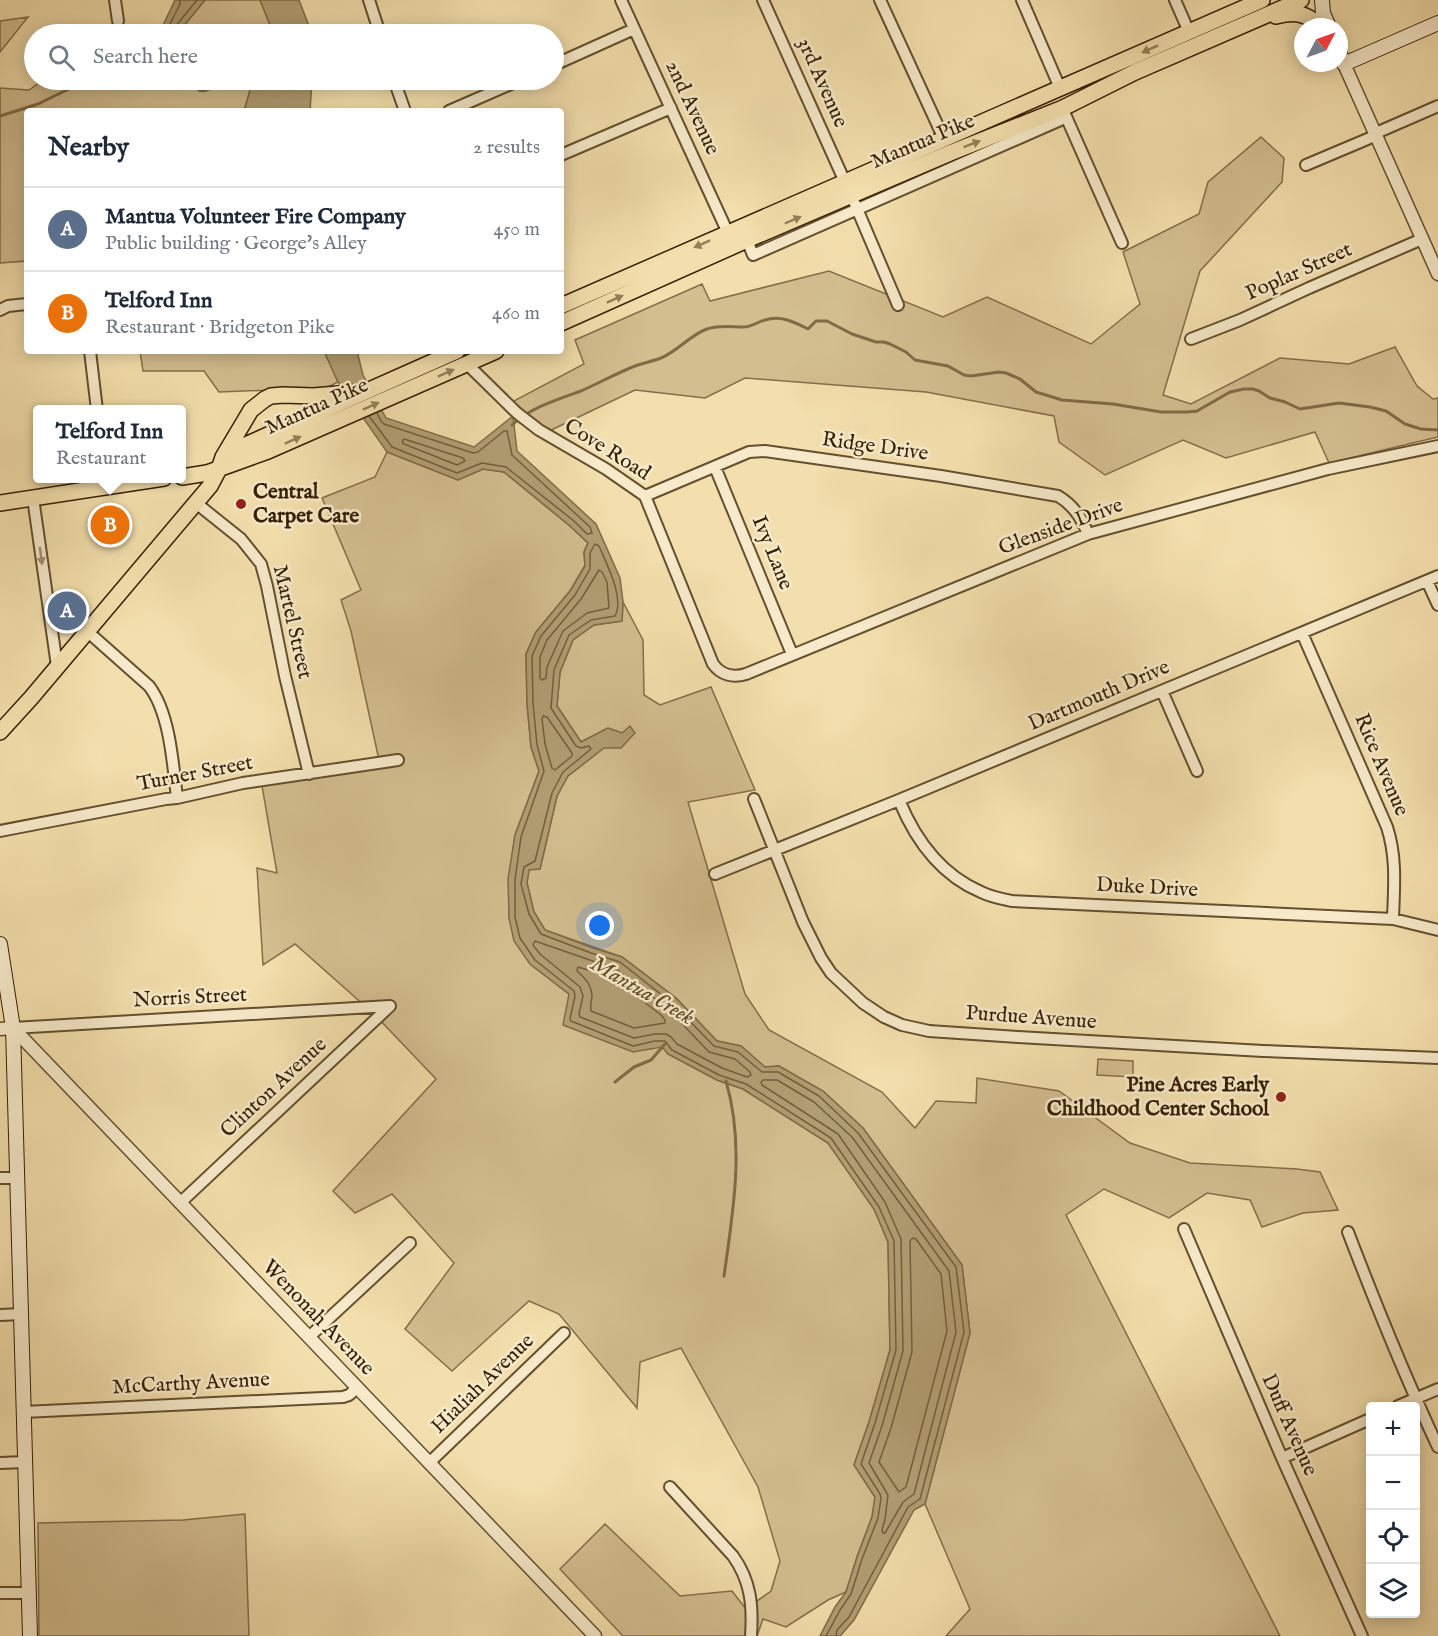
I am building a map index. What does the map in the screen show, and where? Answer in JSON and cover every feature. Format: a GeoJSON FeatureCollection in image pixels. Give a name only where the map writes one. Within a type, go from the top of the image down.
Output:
{"type":"FeatureCollection","features":[{"type":"Feature","properties":{"kind":"main road","name":"Mantua Pike"},"geometry":{"type":"LineString","coordinates":[[564,305],[728,233],[851,195],[944,139],[1262,0]]}},
{"type":"Feature","properties":{"kind":"main road","name":"Mantua Pike"},"geometry":{"type":"LineString","coordinates":[[564,322],[950,153],[1064,113],[1135,72],[1300,0]]}},
{"type":"Feature","properties":{"kind":"main road"},"geometry":{"type":"LineString","coordinates":[[1322,0],[1325,18]]}},
{"type":"Feature","properties":{"kind":"main road"},"geometry":{"type":"LineString","coordinates":[[1135,72],[1146,73],[1279,15],[1295,13],[1309,18]]}},
{"type":"Feature","properties":{"kind":"main road"},"geometry":{"type":"LineString","coordinates":[[1348,56],[1438,23]]}},
{"type":"Feature","properties":{"kind":"main road","name":"Mantua Pike"},"geometry":{"type":"LineString","coordinates":[[186,474],[347,417],[452,354]]}},
{"type":"Feature","properties":{"kind":"main road","name":"Mantua Pike"},"geometry":{"type":"LineString","coordinates":[[251,410],[271,396],[338,398],[393,388],[467,364],[489,354]]}},
{"type":"Feature","properties":{"kind":"main road","name":"Mantua Pike"},"geometry":{"type":"LineString","coordinates":[[263,445],[338,398]]}},
{"type":"Feature","properties":{"kind":"main road"},"geometry":{"type":"LineString","coordinates":[[251,410],[253,428],[263,445]]}},
{"type":"Feature","properties":{"kind":"main road"},"geometry":{"type":"LineString","coordinates":[[0,732],[210,486],[251,410]]}},
{"type":"Feature","properties":{"kind":"main road"},"geometry":{"type":"LineString","coordinates":[[0,503],[109,483]]}},
{"type":"Feature","properties":{"kind":"main road"},"geometry":{"type":"LineString","coordinates":[[0,944],[17,1178],[21,1314],[23,1412],[12,1463],[28,1593],[30,1636]]}},
{"type":"Feature","properties":{"kind":"street"},"geometry":{"type":"LineString","coordinates":[[115,0],[118,21]]}},
{"type":"Feature","properties":{"kind":"street"},"geometry":{"type":"LineString","coordinates":[[369,0],[377,24]]}},
{"type":"Feature","properties":{"kind":"street","name":"2nd Avenue"},"geometry":{"type":"LineString","coordinates":[[621,0],[728,233]]}},
{"type":"Feature","properties":{"kind":"street","name":"3rd Avenue"},"geometry":{"type":"LineString","coordinates":[[763,0],[898,304]]}},
{"type":"Feature","properties":{"kind":"street"},"geometry":{"type":"LineString","coordinates":[[880,0],[944,139]]}},
{"type":"Feature","properties":{"kind":"street"},"geometry":{"type":"LineString","coordinates":[[1022,0],[1060,88]]}},
{"type":"Feature","properties":{"kind":"street"},"geometry":{"type":"LineString","coordinates":[[1175,0],[1189,32]]}},
{"type":"Feature","properties":{"kind":"street"},"geometry":{"type":"LineString","coordinates":[[564,60],[634,29]]}},
{"type":"Feature","properties":{"kind":"street"},"geometry":{"type":"LineString","coordinates":[[1348,71],[1438,274]]}},
{"type":"Feature","properties":{"kind":"street"},"geometry":{"type":"LineString","coordinates":[[398,90],[404,108]]}},
{"type":"Feature","properties":{"kind":"street"},"geometry":{"type":"LineString","coordinates":[[456,108],[497,90]]}},
{"type":"Feature","properties":{"kind":"street"},"geometry":{"type":"LineString","coordinates":[[1306,165],[1438,106]]}},
{"type":"Feature","properties":{"kind":"street"},"geometry":{"type":"LineString","coordinates":[[564,154],[671,108]]}},
{"type":"Feature","properties":{"kind":"street"},"geometry":{"type":"LineString","coordinates":[[1064,113],[1122,243]]}},
{"type":"Feature","properties":{"kind":"street","name":"Poplar Street"},"geometry":{"type":"LineString","coordinates":[[1191,339],[1240,320],[1422,238]]}},
{"type":"Feature","properties":{"kind":"street"},"geometry":{"type":"LineString","coordinates":[[0,310],[8,306],[24,304]]}},
{"type":"Feature","properties":{"kind":"street"},"geometry":{"type":"LineString","coordinates":[[90,354],[97,405]]}},
{"type":"Feature","properties":{"kind":"street","name":"Cove Road"},"geometry":{"type":"LineString","coordinates":[[467,364],[517,413],[539,430],[606,469],[645,496],[713,664]]}},
{"type":"Feature","properties":{"kind":"street","name":"Glenside Drive"},"geometry":{"type":"LineString","coordinates":[[713,664],[721,672],[738,676],[1088,534],[1317,472],[1438,446]]}},
{"type":"Feature","properties":{"kind":"street","name":"Ridge Drive"},"geometry":{"type":"LineString","coordinates":[[645,496],[749,452],[765,451],[941,476],[1058,496],[1068,502],[1082,519],[1088,534]]}},
{"type":"Feature","properties":{"kind":"street","name":"Ivy Lane"},"geometry":{"type":"LineString","coordinates":[[715,466],[792,654]]}},
{"type":"Feature","properties":{"kind":"street"},"geometry":{"type":"LineString","coordinates":[[33,498],[57,666]]}},
{"type":"Feature","properties":{"kind":"street","name":"Martel Street"},"geometry":{"type":"LineString","coordinates":[[196,503],[241,539],[261,564],[309,774]]}},
{"type":"Feature","properties":{"kind":"street","name":"Dartmouth Drive"},"geometry":{"type":"LineString","coordinates":[[715,874],[1438,576]]}},
{"type":"Feature","properties":{"kind":"street"},"geometry":{"type":"LineString","coordinates":[[1427,581],[1438,605]]}},
{"type":"Feature","properties":{"kind":"street"},"geometry":{"type":"LineString","coordinates":[[87,631],[154,693],[168,734],[177,798]]}},
{"type":"Feature","properties":{"kind":"street","name":"Rice Avenue"},"geometry":{"type":"LineString","coordinates":[[1302,633],[1393,845],[1393,919]]}},
{"type":"Feature","properties":{"kind":"street"},"geometry":{"type":"LineString","coordinates":[[1162,691],[1197,771]]}},
{"type":"Feature","properties":{"kind":"street","name":"Turner Street"},"geometry":{"type":"LineString","coordinates":[[0,831],[177,798],[243,783],[398,760]]}},
{"type":"Feature","properties":{"kind":"street","name":"Purdue Avenue"},"geometry":{"type":"LineString","coordinates":[[754,799],[803,922],[831,973],[863,1003],[884,1017],[902,1025],[929,1031],[1018,1037],[1438,1058]]}},
{"type":"Feature","properties":{"kind":"street","name":"Duke Drive"},"geometry":{"type":"LineString","coordinates":[[899,800],[919,838],[945,870],[982,893],[1012,901],[1393,919],[1438,930]]}},
{"type":"Feature","properties":{"kind":"street","name":"Norris Street"},"geometry":{"type":"LineString","coordinates":[[6,1028],[383,1006]]}},
{"type":"Feature","properties":{"kind":"street","name":"Clinton Avenue"},"geometry":{"type":"LineString","coordinates":[[180,1203],[390,1006],[383,1006]]}},
{"type":"Feature","properties":{"kind":"street","name":"Wenonah Avenue"},"geometry":{"type":"LineString","coordinates":[[6,1028],[180,1203],[595,1636]]}},
{"type":"Feature","properties":{"kind":"street"},"geometry":{"type":"LineString","coordinates":[[0,1178],[17,1178]]}},
{"type":"Feature","properties":{"kind":"street","name":"Duff Avenue"},"geometry":{"type":"LineString","coordinates":[[1184,1229],[1282,1458],[1362,1636]]}},
{"type":"Feature","properties":{"kind":"street"},"geometry":{"type":"LineString","coordinates":[[1348,1232],[1383,1324],[1438,1448]]}},
{"type":"Feature","properties":{"kind":"street"},"geometry":{"type":"LineString","coordinates":[[309,1337],[410,1243]]}},
{"type":"Feature","properties":{"kind":"street"},"geometry":{"type":"LineString","coordinates":[[0,1315],[21,1314]]}},
{"type":"Feature","properties":{"kind":"street","name":"Hialiah Avenue"},"geometry":{"type":"LineString","coordinates":[[429,1463],[564,1333]]}},
{"type":"Feature","properties":{"kind":"street","name":"McCarthy Avenue"},"geometry":{"type":"LineString","coordinates":[[23,1412],[343,1397],[357,1388]]}},
{"type":"Feature","properties":{"kind":"street"},"geometry":{"type":"LineString","coordinates":[[1409,1402],[1438,1389]]}},
{"type":"Feature","properties":{"kind":"street"},"geometry":{"type":"LineString","coordinates":[[1282,1458],[1366,1421]]}},
{"type":"Feature","properties":{"kind":"street"},"geometry":{"type":"LineString","coordinates":[[670,1487],[733,1556],[742,1569],[748,1583],[751,1636]]}},
{"type":"Feature","properties":{"kind":"street"},"geometry":{"type":"LineString","coordinates":[[0,1593],[28,1593]]}},
{"type":"Feature","properties":{"kind":"shaded area"},"geometry":{"type":"Polygon","coordinates":[[[205,0],[260,0],[270,24],[185,24],[205,0]]]}},
{"type":"Feature","properties":{"kind":"shaded area"},"geometry":{"type":"Polygon","coordinates":[[[28,17],[0,52],[0,21],[28,17]]]}},
{"type":"Feature","properties":{"kind":"shaded area"},"geometry":{"type":"Polygon","coordinates":[[[0,88],[24,90],[250,90],[245,108],[24,108],[24,261],[0,263],[0,88]]]}},
{"type":"Feature","properties":{"kind":"shaded area"},"geometry":{"type":"Polygon","coordinates":[[[1261,137],[1284,158],[1282,182],[1200,271],[1163,395],[1191,404],[1280,358],[1349,364],[1395,347],[1417,386],[1433,399],[1438,398],[1438,437],[1329,463],[1315,432],[1226,458],[1183,440],[1105,475],[1059,442],[1054,416],[926,392],[745,378],[705,398],[635,390],[547,432],[510,403],[584,364],[575,340],[702,284],[710,301],[829,271],[943,317],[987,297],[1091,344],[1140,304],[1123,252],[1199,214],[1208,182],[1261,137]]]}},
{"type":"Feature","properties":{"kind":"shaded area"},"geometry":{"type":"Polygon","coordinates":[[[140,354],[325,354],[338,382],[326,388],[219,392],[204,371],[143,371],[140,354]]]}},
{"type":"Feature","properties":{"kind":"shaded area"},"geometry":{"type":"Polygon","coordinates":[[[387,452],[458,480],[483,469],[504,472],[588,543],[584,552],[585,565],[570,591],[536,632],[526,654],[531,747],[539,771],[515,835],[509,879],[509,918],[530,964],[569,994],[656,1047],[663,1047],[668,1054],[717,1080],[743,1089],[828,1143],[874,1209],[888,1242],[890,1350],[854,1465],[875,1497],[872,1517],[846,1592],[828,1600],[786,1627],[763,1619],[757,1636],[623,1636],[560,1569],[605,1524],[680,1596],[732,1591],[746,1609],[771,1591],[780,1561],[758,1487],[681,1348],[640,1362],[637,1408],[559,1314],[529,1301],[452,1371],[405,1329],[454,1263],[392,1194],[355,1213],[333,1191],[436,1079],[375,1015],[295,944],[263,965],[257,868],[277,873],[261,780],[379,760],[351,631],[341,600],[361,590],[322,498],[375,477],[387,452]]]}},
{"type":"Feature","properties":{"kind":"shaded area"},"geometry":{"type":"Polygon","coordinates":[[[623,602],[643,640],[644,695],[660,705],[711,687],[755,790],[688,802],[745,994],[769,1030],[882,1092],[915,1128],[936,1101],[976,1103],[977,1078],[1059,1091],[1130,1143],[1190,1163],[1320,1172],[1338,1210],[1303,1213],[1262,1227],[1250,1200],[1207,1193],[1169,1218],[1104,1189],[1066,1215],[1280,1636],[946,1636],[970,1609],[925,1504],[970,1333],[962,1265],[863,1128],[823,1091],[779,1066],[765,1067],[741,1046],[717,1041],[676,998],[622,957],[545,930],[534,912],[527,883],[529,869],[540,869],[557,796],[568,776],[622,733],[608,728],[581,742],[557,706],[560,672],[573,640],[594,625],[622,621],[623,602]]]}},
{"type":"Feature","properties":{"kind":"shaded area"},"geometry":{"type":"Polygon","coordinates":[[[1098,1059],[1133,1061],[1133,1077],[1097,1075],[1098,1059]]]}},
{"type":"Feature","properties":{"kind":"shaded area"},"geometry":{"type":"Polygon","coordinates":[[[245,1514],[249,1636],[39,1636],[38,1523],[183,1520],[245,1514]]]}},
{"type":"Feature","properties":{"kind":"water"},"geometry":{"type":"Polygon","coordinates":[[[175,0],[205,0],[185,24],[164,24],[175,0]]]}},
{"type":"Feature","properties":{"kind":"water"},"geometry":{"type":"Polygon","coordinates":[[[260,0],[299,0],[308,24],[270,24],[260,0]]]}},
{"type":"Feature","properties":{"kind":"water"},"geometry":{"type":"Polygon","coordinates":[[[250,90],[311,90],[310,108],[245,108],[250,90]]]}},
{"type":"Feature","properties":{"kind":"water","name":"Mantua Creek"},"geometry":{"type":"Polygon","coordinates":[[[325,354],[358,354],[363,375],[386,418],[474,447],[513,416],[517,451],[596,524],[620,578],[623,602],[622,621],[594,625],[573,640],[560,672],[557,706],[581,742],[608,728],[622,733],[630,726],[635,733],[621,748],[604,748],[568,776],[557,796],[540,869],[529,870],[527,883],[534,912],[545,930],[622,957],[676,998],[717,1041],[741,1046],[765,1067],[779,1066],[823,1091],[863,1128],[962,1265],[970,1333],[925,1504],[914,1510],[854,1620],[840,1636],[820,1636],[835,1607],[846,1592],[872,1517],[875,1497],[854,1465],[890,1350],[888,1242],[874,1209],[828,1143],[743,1089],[717,1080],[668,1054],[662,1047],[633,1052],[563,1025],[569,994],[530,964],[514,941],[509,918],[508,879],[515,835],[539,771],[531,747],[526,654],[536,632],[570,591],[585,566],[584,552],[588,543],[504,472],[483,469],[458,480],[387,452],[338,382],[325,354]]]}},
{"type":"Feature","properties":{"kind":"waterway"},"geometry":{"type":"LineString","coordinates":[[25,108],[67,90]]}},
{"type":"Feature","properties":{"kind":"waterway"},"geometry":{"type":"LineString","coordinates":[[199,90],[205,90]]}},
{"type":"Feature","properties":{"kind":"waterway"},"geometry":{"type":"LineString","coordinates":[[0,116],[24,108]]}},
{"type":"Feature","properties":{"kind":"waterway"},"geometry":{"type":"LineString","coordinates":[[512,425],[528,413],[545,405],[635,366],[667,355],[707,329],[746,327],[776,318],[808,329],[816,321],[827,321],[852,334],[890,344],[906,352],[915,360],[948,366],[964,375],[1006,373],[1020,379],[1036,392],[1062,400],[1113,404],[1161,412],[1188,412],[1197,411],[1230,392],[1253,389],[1300,409],[1339,403],[1370,407],[1386,411],[1405,424],[1421,429],[1438,430]]}},
{"type":"Feature","properties":{"kind":"waterway"},"geometry":{"type":"LineString","coordinates":[[615,1082],[634,1067],[651,1060],[665,1044]]}},
{"type":"Feature","properties":{"kind":"waterway"},"geometry":{"type":"LineString","coordinates":[[724,1276],[736,1178],[735,1130],[726,1081]]}},
{"type":"Feature","properties":{"kind":"place","name":"Central Carpet Care"},"geometry":{"type":"Point","coordinates":[241,504]}},
{"type":"Feature","properties":{"kind":"place","name":"Telford Inn"},"geometry":{"type":"Point","coordinates":[110,525]}},
{"type":"Feature","properties":{"kind":"place","name":"Mantua Volunteer Fire Company"},"geometry":{"type":"Point","coordinates":[67,611]}},
{"type":"Feature","properties":{"kind":"place","name":"Pine Acres Early Childhood Center School"},"geometry":{"type":"Point","coordinates":[1281,1097]}}]}
